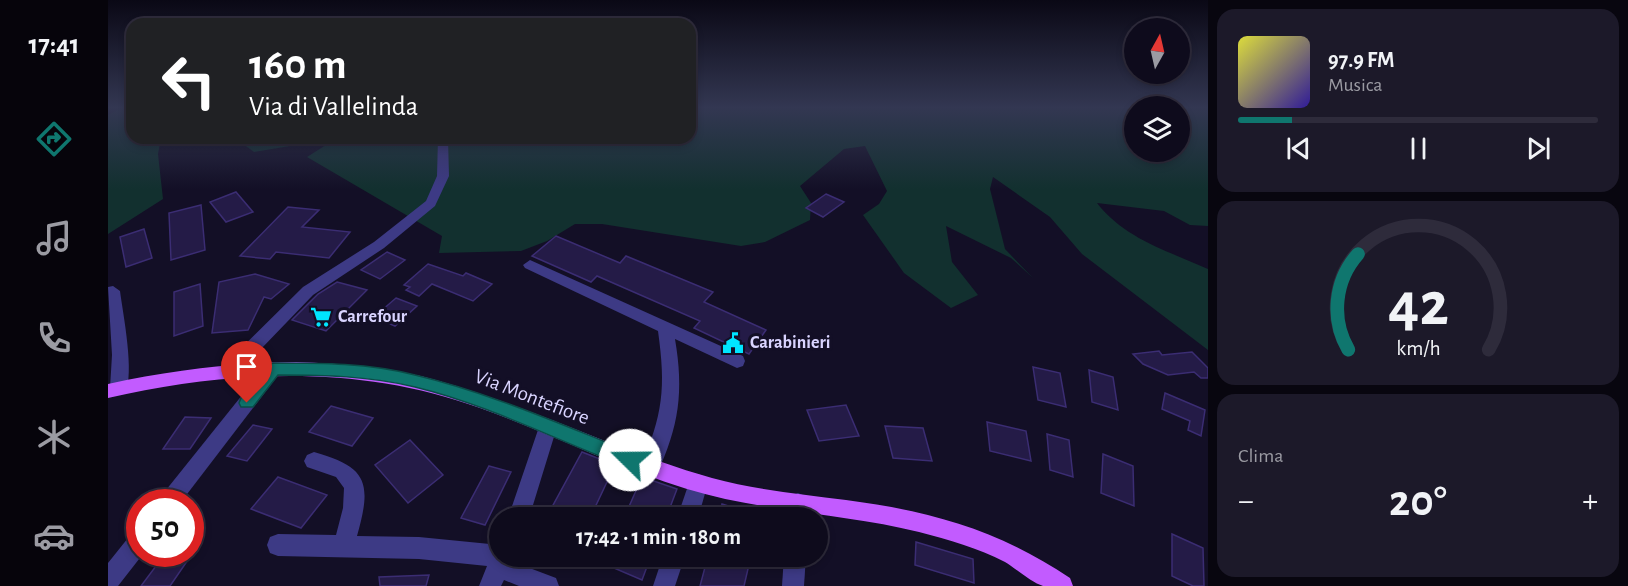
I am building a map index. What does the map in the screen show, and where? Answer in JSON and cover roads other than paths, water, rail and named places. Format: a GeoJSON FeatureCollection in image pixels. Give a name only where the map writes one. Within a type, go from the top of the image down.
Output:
{"type":"FeatureCollection","features":[{"type":"Feature","properties":{"kind":"main road","name":"Via Montefiore"},"geometry":{"type":"LineString","coordinates":[[114,390],[180,376],[273,369],[347,370],[396,377],[461,394],[650,468],[787,507]]}},
{"type":"Feature","properties":{"kind":"main road","name":"Via Montefiore"},"geometry":{"type":"LineString","coordinates":[[828,514],[959,533],[1004,550],[1062,586]]}},
{"type":"Feature","properties":{"kind":"street"},"geometry":{"type":"LineString","coordinates":[[228,372],[308,291],[379,245],[431,203],[444,176],[443,144]]}},
{"type":"Feature","properties":{"kind":"street"},"geometry":{"type":"LineString","coordinates":[[530,265],[737,361]]}},
{"type":"Feature","properties":{"kind":"street"},"geometry":{"type":"LineString","coordinates":[[113,291],[111,312],[120,355],[114,390]]}},
{"type":"Feature","properties":{"kind":"street"},"geometry":{"type":"LineString","coordinates":[[650,468],[672,400],[672,373],[664,326]]}},
{"type":"Feature","properties":{"kind":"street"},"geometry":{"type":"LineString","coordinates":[[179,489],[273,369]]}},
{"type":"Feature","properties":{"kind":"street"},"geometry":{"type":"LineString","coordinates":[[522,507],[548,427]]}},
{"type":"Feature","properties":{"kind":"street"},"geometry":{"type":"LineString","coordinates":[[314,461],[343,471],[352,481],[354,493],[344,546]]}},
{"type":"Feature","properties":{"kind":"street"},"geometry":{"type":"LineString","coordinates":[[690,507],[698,483]]}},
{"type":"Feature","properties":{"kind":"street"},"geometry":{"type":"LineString","coordinates":[[278,545],[419,548],[489,564]]}},
{"type":"Feature","properties":{"kind":"street"},"geometry":{"type":"LineString","coordinates":[[108,581],[126,558]]}},
{"type":"Feature","properties":{"kind":"street"},"geometry":{"type":"LineString","coordinates":[[500,567],[548,586]]}},
{"type":"Feature","properties":{"kind":"street"},"geometry":{"type":"LineString","coordinates":[[664,586],[670,567]]}},
{"type":"Feature","properties":{"kind":"street"},"geometry":{"type":"LineString","coordinates":[[793,586],[794,567]]}},
{"type":"Feature","properties":{"kind":"place","name":"Carrefour"},"geometry":{"type":"Point","coordinates":[321,317]}},
{"type":"Feature","properties":{"kind":"place","name":"Carabinieri"},"geometry":{"type":"Point","coordinates":[733,343]}}]}
